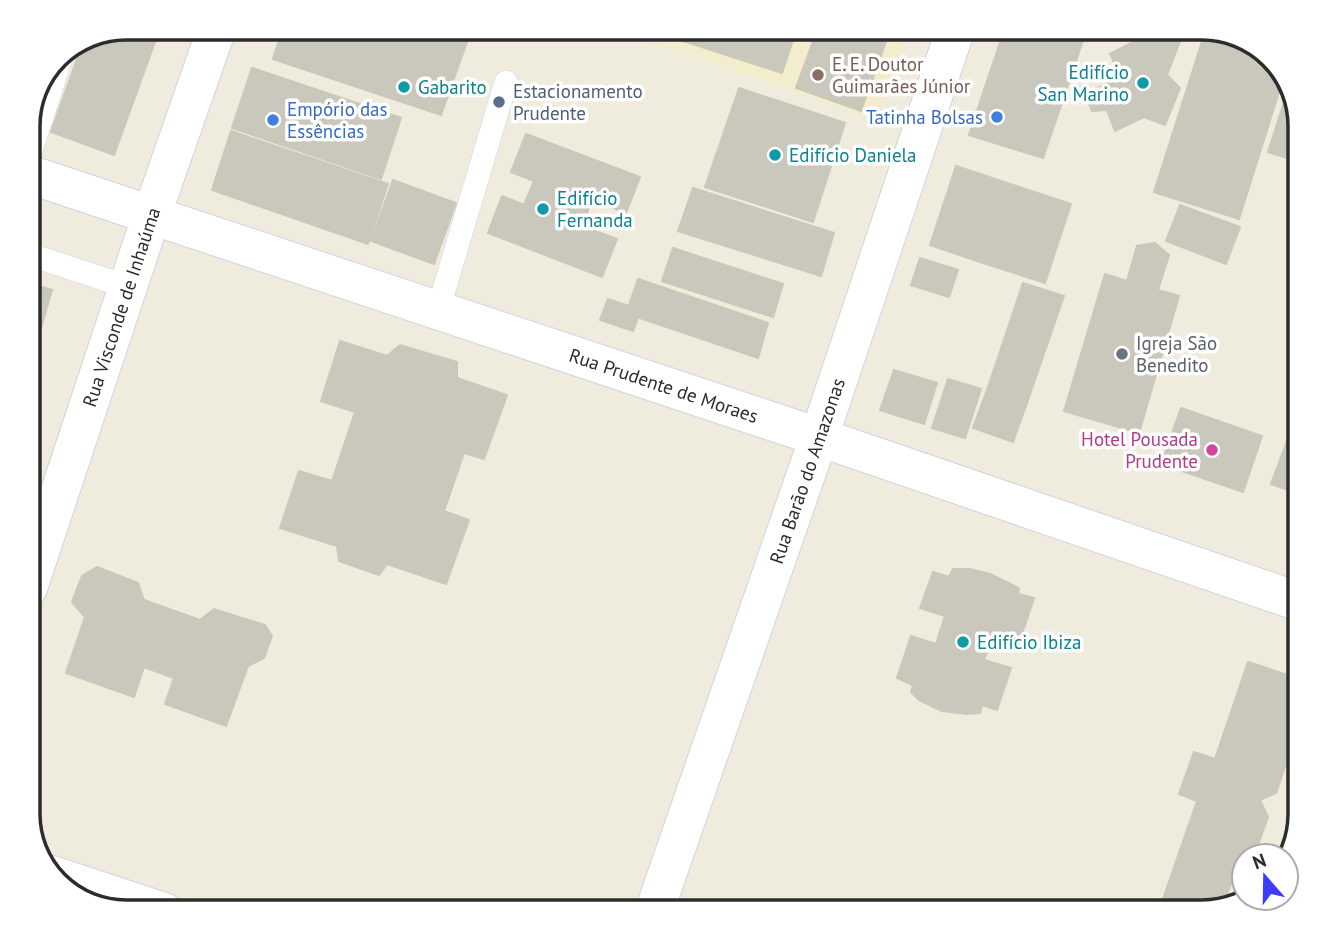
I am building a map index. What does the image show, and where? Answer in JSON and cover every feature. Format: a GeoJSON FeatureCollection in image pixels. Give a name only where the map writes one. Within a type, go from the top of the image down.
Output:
{"type":"FeatureCollection","features":[{"type":"Feature","properties":{"kind":"street","name":"Rua Visconde de Inhaúma"},"geometry":{"type":"LineString","coordinates":[[40,552],[213,40]]}},
{"type":"Feature","properties":{"kind":"street","name":"Rua Barão do Amazonas"},"geometry":{"type":"LineString","coordinates":[[658,900],[819,437],[952,40]]}},
{"type":"Feature","properties":{"kind":"street","name":"Rua Prudente de Moraes"},"geometry":{"type":"LineString","coordinates":[[40,178],[819,437],[1288,598]]}},
{"type":"Feature","properties":{"kind":"street"},"geometry":{"type":"LineString","coordinates":[[77,884],[127,900]]}},
{"type":"Feature","properties":{"kind":"lane"},"geometry":{"type":"LineString","coordinates":[[40,123],[54,81]]}},
{"type":"Feature","properties":{"kind":"lane"},"geometry":{"type":"LineString","coordinates":[[438,310],[506,82]]}},
{"type":"Feature","properties":{"kind":"lane"},"geometry":{"type":"LineString","coordinates":[[40,258],[128,287]]}},
{"type":"Feature","properties":{"kind":"shaded area","name":"E. E. Doutor Guimarães Júnior"},"geometry":{"type":"Polygon","coordinates":[[[645,40],[904,40],[877,121],[645,40]]]}},
{"type":"Feature","properties":{"kind":"building"},"geometry":{"type":"Polygon","coordinates":[[[156,40],[114,155],[51,132],[78,56],[99,45],[115,41],[156,40]]]}},
{"type":"Feature","properties":{"kind":"building","name":"Gabarito"},"geometry":{"type":"Polygon","coordinates":[[[279,40],[468,40],[441,115],[273,59],[279,40]]]}},
{"type":"Feature","properties":{"kind":"building"},"geometry":{"type":"Polygon","coordinates":[[[680,40],[793,40],[782,73],[680,40]]]}},
{"type":"Feature","properties":{"kind":"building"},"geometry":{"type":"Polygon","coordinates":[[[814,40],[886,40],[861,111],[796,88],[814,40]]]}},
{"type":"Feature","properties":{"kind":"building"},"geometry":{"type":"Polygon","coordinates":[[[1001,40],[1083,40],[1063,100],[989,75],[1001,40]]]}},
{"type":"Feature","properties":{"kind":"building","name":"Edifício San Marino"},"geometry":{"type":"Polygon","coordinates":[[[1137,40],[1180,40],[1167,75],[1180,88],[1165,125],[1144,117],[1115,131],[1107,110],[1092,111],[1085,93],[1122,78],[1110,54],[1137,40]]]}},
{"type":"Feature","properties":{"kind":"building"},"geometry":{"type":"Polygon","coordinates":[[[1202,40],[1240,49],[1263,65],[1280,90],[1239,219],[1154,192],[1202,40]]]}},
{"type":"Feature","properties":{"kind":"building"},"geometry":{"type":"Polygon","coordinates":[[[252,68],[401,118],[381,179],[232,128],[252,68]]]}},
{"type":"Feature","properties":{"kind":"building"},"geometry":{"type":"Polygon","coordinates":[[[989,75],[1063,100],[1043,158],[969,135],[989,75]]]}},
{"type":"Feature","properties":{"kind":"building","name":"Edifício Daniela"},"geometry":{"type":"Polygon","coordinates":[[[739,88],[845,123],[813,222],[705,187],[739,88]]]}},
{"type":"Feature","properties":{"kind":"building"},"geometry":{"type":"Polygon","coordinates":[[[1284,102],[1288,126],[1288,158],[1268,152],[1284,102]]]}},
{"type":"Feature","properties":{"kind":"building"},"geometry":{"type":"Polygon","coordinates":[[[231,131],[388,184],[368,244],[212,190],[231,131]]]}},
{"type":"Feature","properties":{"kind":"building","name":"Edifício Fernanda"},"geometry":{"type":"Polygon","coordinates":[[[526,134],[640,177],[626,213],[592,200],[582,226],[617,239],[602,277],[488,233],[502,196],[524,205],[534,181],[511,172],[526,134]]]}},
{"type":"Feature","properties":{"kind":"building"},"geometry":{"type":"Polygon","coordinates":[[[956,166],[1004,182],[977,261],[930,245],[956,166]]]}},
{"type":"Feature","properties":{"kind":"building"},"geometry":{"type":"Polygon","coordinates":[[[393,180],[456,203],[434,264],[371,241],[393,180]]]}},
{"type":"Feature","properties":{"kind":"building"},"geometry":{"type":"Polygon","coordinates":[[[1004,182],[1071,204],[1045,283],[977,261],[1004,182]]]}},
{"type":"Feature","properties":{"kind":"building"},"geometry":{"type":"Polygon","coordinates":[[[693,188],[834,233],[821,276],[678,231],[693,188]]]}},
{"type":"Feature","properties":{"kind":"building"},"geometry":{"type":"Polygon","coordinates":[[[1180,205],[1240,227],[1226,264],[1166,241],[1180,205]]]}},
{"type":"Feature","properties":{"kind":"building","name":"Igreja São Benedito"},"geometry":{"type":"Polygon","coordinates":[[[1155,243],[1169,255],[1158,290],[1179,296],[1139,433],[1064,411],[1105,274],[1127,281],[1137,246],[1155,243]]]}},
{"type":"Feature","properties":{"kind":"building"},"geometry":{"type":"Polygon","coordinates":[[[673,248],[783,284],[773,317],[662,281],[673,248]]]}},
{"type":"Feature","properties":{"kind":"building"},"geometry":{"type":"Polygon","coordinates":[[[920,258],[958,270],[949,297],[911,285],[920,258]]]}},
{"type":"Feature","properties":{"kind":"building"},"geometry":{"type":"Polygon","coordinates":[[[638,279],[768,323],[758,358],[640,318],[642,310],[629,305],[638,279]]]}},
{"type":"Feature","properties":{"kind":"building"},"geometry":{"type":"Polygon","coordinates":[[[1023,283],[1064,296],[1027,403],[987,390],[1023,283]]]}},
{"type":"Feature","properties":{"kind":"building"},"geometry":{"type":"Polygon","coordinates":[[[40,286],[52,290],[40,331],[40,286]]]}},
{"type":"Feature","properties":{"kind":"building"},"geometry":{"type":"Polygon","coordinates":[[[608,299],[641,310],[633,331],[600,320],[608,299]]]}},
{"type":"Feature","properties":{"kind":"building"},"geometry":{"type":"Polygon","coordinates":[[[340,341],[387,356],[400,345],[457,362],[457,378],[507,395],[484,459],[464,453],[444,511],[469,520],[446,584],[387,564],[379,575],[339,561],[337,546],[280,528],[299,471],[332,481],[355,412],[321,401],[340,341]]]}},
{"type":"Feature","properties":{"kind":"building"},"geometry":{"type":"Polygon","coordinates":[[[894,370],[937,383],[924,424],[880,410],[894,370]]]}},
{"type":"Feature","properties":{"kind":"building"},"geometry":{"type":"Polygon","coordinates":[[[948,379],[981,389],[965,438],[932,428],[948,379]]]}},
{"type":"Feature","properties":{"kind":"building"},"geometry":{"type":"Polygon","coordinates":[[[987,390],[1027,403],[1013,442],[973,428],[987,390]]]}},
{"type":"Feature","properties":{"kind":"building","name":"Hotel Pousada Prudente"},"geometry":{"type":"Polygon","coordinates":[[[1181,408],[1262,436],[1243,492],[1161,464],[1181,408]]]}},
{"type":"Feature","properties":{"kind":"building"},"geometry":{"type":"Polygon","coordinates":[[[1288,438],[1288,490],[1271,484],[1288,438]]]}},
{"type":"Feature","properties":{"kind":"building"},"geometry":{"type":"Polygon","coordinates":[[[97,567],[138,583],[144,600],[200,620],[214,609],[265,625],[272,636],[264,658],[248,666],[226,726],[165,704],[174,678],[144,667],[134,697],[66,673],[85,617],[72,602],[82,576],[97,567]]]}},
{"type":"Feature","properties":{"kind":"building","name":"Edifício Ibiza"},"geometry":{"type":"Polygon","coordinates":[[[953,569],[970,569],[990,574],[1019,588],[1018,594],[1034,598],[1020,640],[994,631],[984,660],[1011,668],[997,710],[982,705],[980,713],[942,711],[919,700],[911,692],[913,685],[897,678],[911,636],[936,644],[945,616],[920,608],[933,572],[949,577],[953,569]]]}},
{"type":"Feature","properties":{"kind":"building"},"geometry":{"type":"Polygon","coordinates":[[[1248,662],[1288,675],[1288,758],[1276,793],[1260,800],[1268,817],[1259,842],[1230,842],[1230,887],[1226,896],[1202,900],[1166,900],[1163,899],[1197,801],[1179,794],[1194,752],[1215,759],[1248,662]]]}},
{"type":"Feature","properties":{"kind":"place","name":"E. E. Doutor Guimarães Júnior"},"geometry":{"type":"Point","coordinates":[818,75]}},
{"type":"Feature","properties":{"kind":"place","name":"Edifício San Marino"},"geometry":{"type":"Point","coordinates":[1143,83]}},
{"type":"Feature","properties":{"kind":"place","name":"Gabarito"},"geometry":{"type":"Point","coordinates":[404,87]}},
{"type":"Feature","properties":{"kind":"place","name":"Estacionamento Prudente"},"geometry":{"type":"Point","coordinates":[499,102]}},
{"type":"Feature","properties":{"kind":"place","name":"Tatinha Bolsas"},"geometry":{"type":"Point","coordinates":[997,117]}},
{"type":"Feature","properties":{"kind":"place","name":"Empório das Essências"},"geometry":{"type":"Point","coordinates":[273,120]}},
{"type":"Feature","properties":{"kind":"place","name":"Edifício Daniela"},"geometry":{"type":"Point","coordinates":[775,155]}},
{"type":"Feature","properties":{"kind":"place","name":"Edifício Fernanda"},"geometry":{"type":"Point","coordinates":[543,209]}},
{"type":"Feature","properties":{"kind":"place","name":"Igreja São Benedito"},"geometry":{"type":"Point","coordinates":[1122,354]}},
{"type":"Feature","properties":{"kind":"place","name":"Hotel Pousada Prudente"},"geometry":{"type":"Point","coordinates":[1212,450]}},
{"type":"Feature","properties":{"kind":"place","name":"Edifício Ibiza"},"geometry":{"type":"Point","coordinates":[963,642]}}]}
